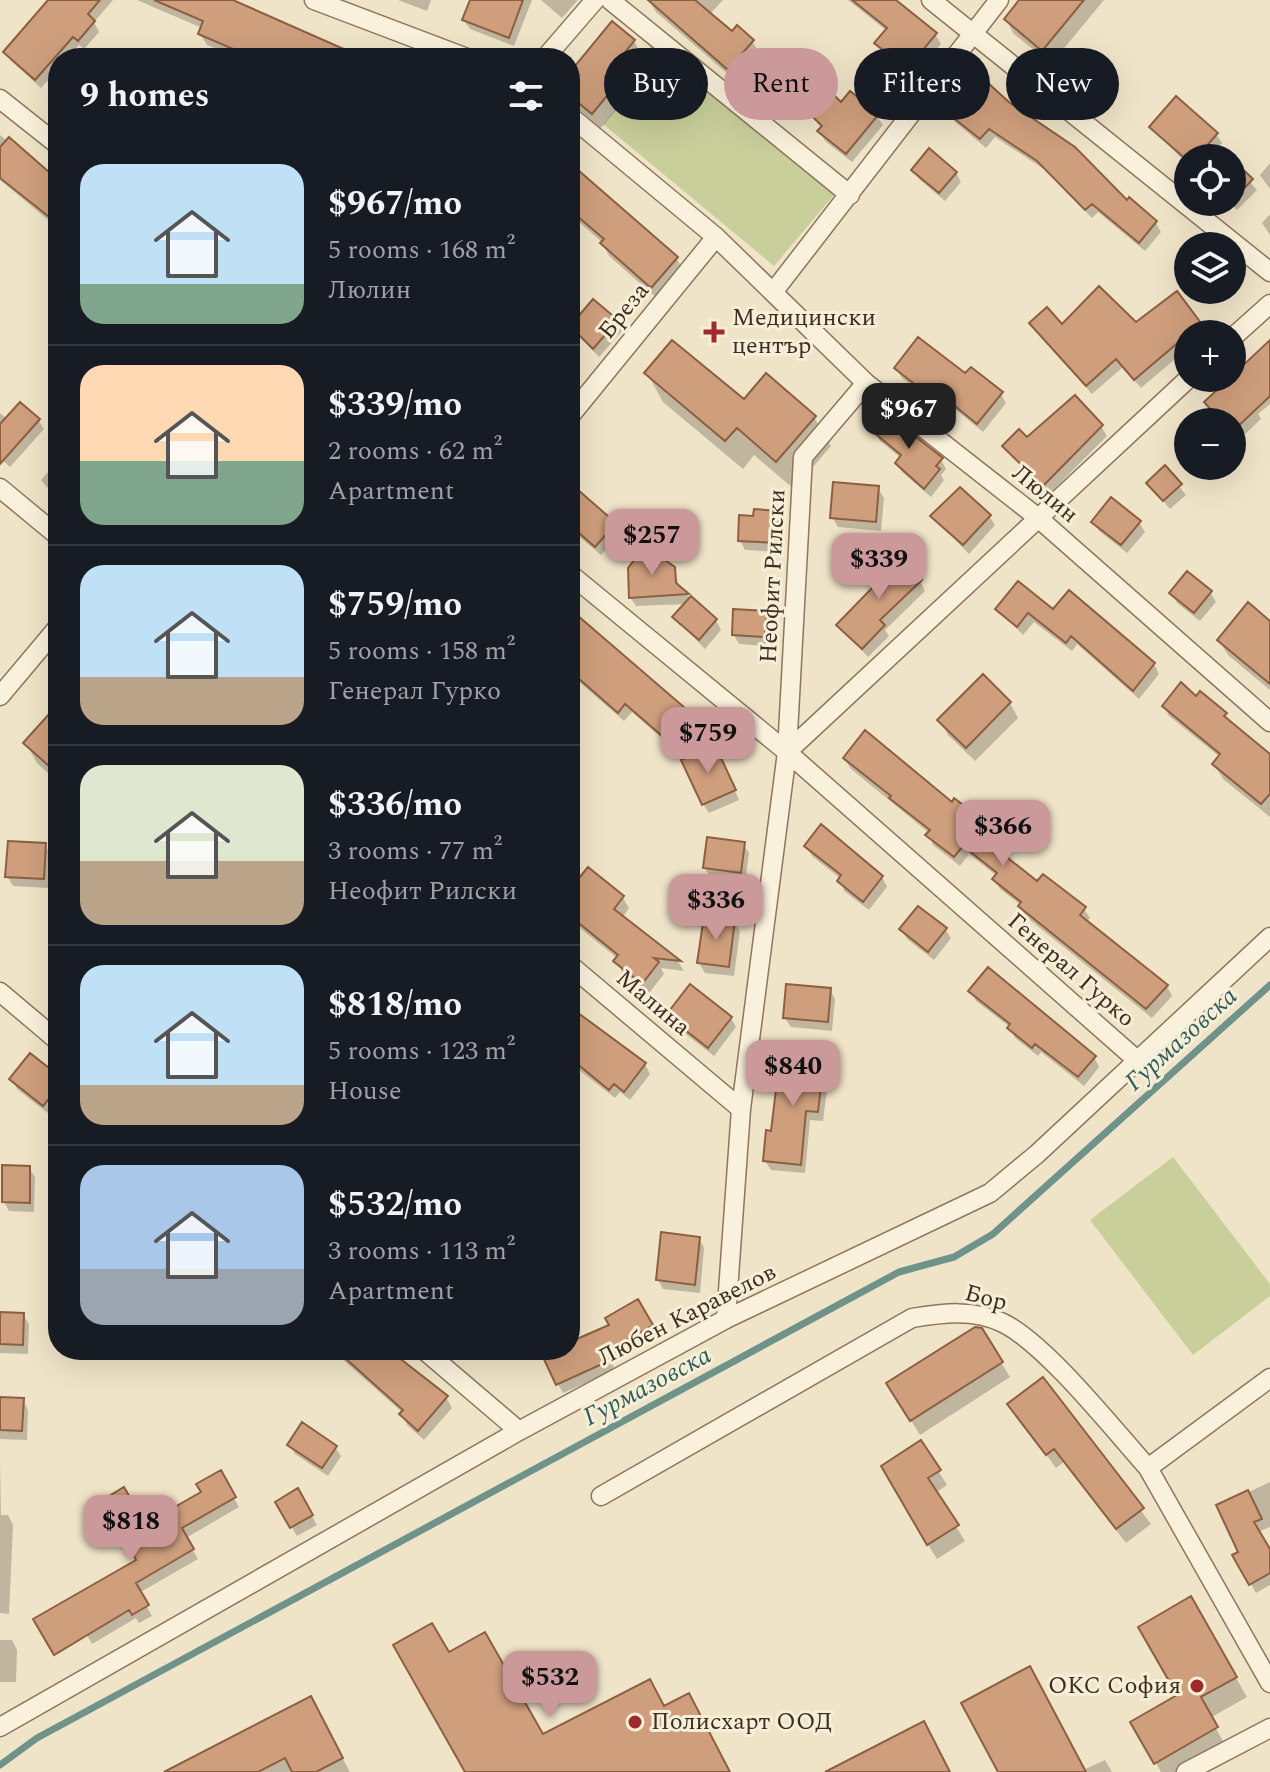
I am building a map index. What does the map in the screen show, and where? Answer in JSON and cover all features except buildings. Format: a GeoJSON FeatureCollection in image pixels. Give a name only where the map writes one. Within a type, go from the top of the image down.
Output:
{"type":"FeatureCollection","features":[{"type":"Feature","properties":{"kind":"street"},"geometry":{"type":"LineString","coordinates":[[314,0],[441,48]]}},
{"type":"Feature","properties":{"kind":"street"},"geometry":{"type":"LineString","coordinates":[[554,48],[595,0]]}},
{"type":"Feature","properties":{"kind":"street"},"geometry":{"type":"LineString","coordinates":[[610,0],[850,195]]}},
{"type":"Feature","properties":{"kind":"street"},"geometry":{"type":"LineString","coordinates":[[931,0],[1270,272]]}},
{"type":"Feature","properties":{"kind":"street"},"geometry":{"type":"LineString","coordinates":[[774,291],[999,0]]}},
{"type":"Feature","properties":{"kind":"street"},"geometry":{"type":"LineString","coordinates":[[0,99],[48,137]]}},
{"type":"Feature","properties":{"kind":"street","name":"Люлин"},"geometry":{"type":"LineString","coordinates":[[580,124],[716,237],[866,383],[1037,517],[1270,722]]}},
{"type":"Feature","properties":{"kind":"street","name":"Бреза"},"geometry":{"type":"LineString","coordinates":[[580,404],[716,237]]}},
{"type":"Feature","properties":{"kind":"street"},"geometry":{"type":"LineString","coordinates":[[1246,325],[1270,304]]}},
{"type":"Feature","properties":{"kind":"street","name":"Неофит Рилски"},"geometry":{"type":"LineString","coordinates":[[726,1319],[741,1109],[787,752],[803,457],[866,383]]}},
{"type":"Feature","properties":{"kind":"street"},"geometry":{"type":"LineString","coordinates":[[787,752],[1174,392]]}},
{"type":"Feature","properties":{"kind":"street"},"geometry":{"type":"LineString","coordinates":[[0,488],[48,528]]}},
{"type":"Feature","properties":{"kind":"street","name":"Генерал Гурко"},"geometry":{"type":"LineString","coordinates":[[580,582],[787,752],[1138,1061]]}},
{"type":"Feature","properties":{"kind":"street"},"geometry":{"type":"LineString","coordinates":[[0,696],[48,639]]}},
{"type":"Feature","properties":{"kind":"street","name":"Любен Каравелов"},"geometry":{"type":"LineString","coordinates":[[0,1727],[519,1431],[726,1319],[990,1193],[1037,1154],[1270,937]]}},
{"type":"Feature","properties":{"kind":"street","name":"Малина"},"geometry":{"type":"LineString","coordinates":[[580,973],[741,1109]]}},
{"type":"Feature","properties":{"kind":"street"},"geometry":{"type":"LineString","coordinates":[[0,992],[48,1033]]}},
{"type":"Feature","properties":{"kind":"street","name":"Бор"},"geometry":{"type":"LineString","coordinates":[[601,1496],[912,1318],[954,1311],[1004,1323],[1048,1359],[1148,1468],[1270,1683]]}},
{"type":"Feature","properties":{"kind":"street"},"geometry":{"type":"LineString","coordinates":[[436,1360],[519,1431]]}},
{"type":"Feature","properties":{"kind":"street"},"geometry":{"type":"LineString","coordinates":[[1148,1468],[1270,1378]]}},
{"type":"Feature","properties":{"kind":"street"},"geometry":{"type":"LineString","coordinates":[[1191,1771],[1270,1728]]}},
{"type":"Feature","properties":{"kind":"green space"},"geometry":{"type":"Polygon","coordinates":[[[708,90],[724,103],[724,120],[744,120],[834,195],[774,266],[603,124],[606,120],[708,120],[708,90]]]}},
{"type":"Feature","properties":{"kind":"green space"},"geometry":{"type":"Polygon","coordinates":[[[1173,1157],[1270,1284],[1270,1296],[1193,1355],[1090,1220],[1173,1157]]]}},
{"type":"Feature","properties":{"kind":"waterway","name":"Гурмазовска"},"geometry":{"type":"LineString","coordinates":[[0,1765],[37,1738],[899,1272],[954,1257],[993,1234],[1270,985]]}},
{"type":"Feature","properties":{"kind":"place","name":"Медицински център"},"geometry":{"type":"Point","coordinates":[714,332]}},
{"type":"Feature","properties":{"kind":"place","name":"ОКС София"},"geometry":{"type":"Point","coordinates":[1197,1686]}},
{"type":"Feature","properties":{"kind":"place","name":"Полисхарт ООД"},"geometry":{"type":"Point","coordinates":[635,1722]}}]}
